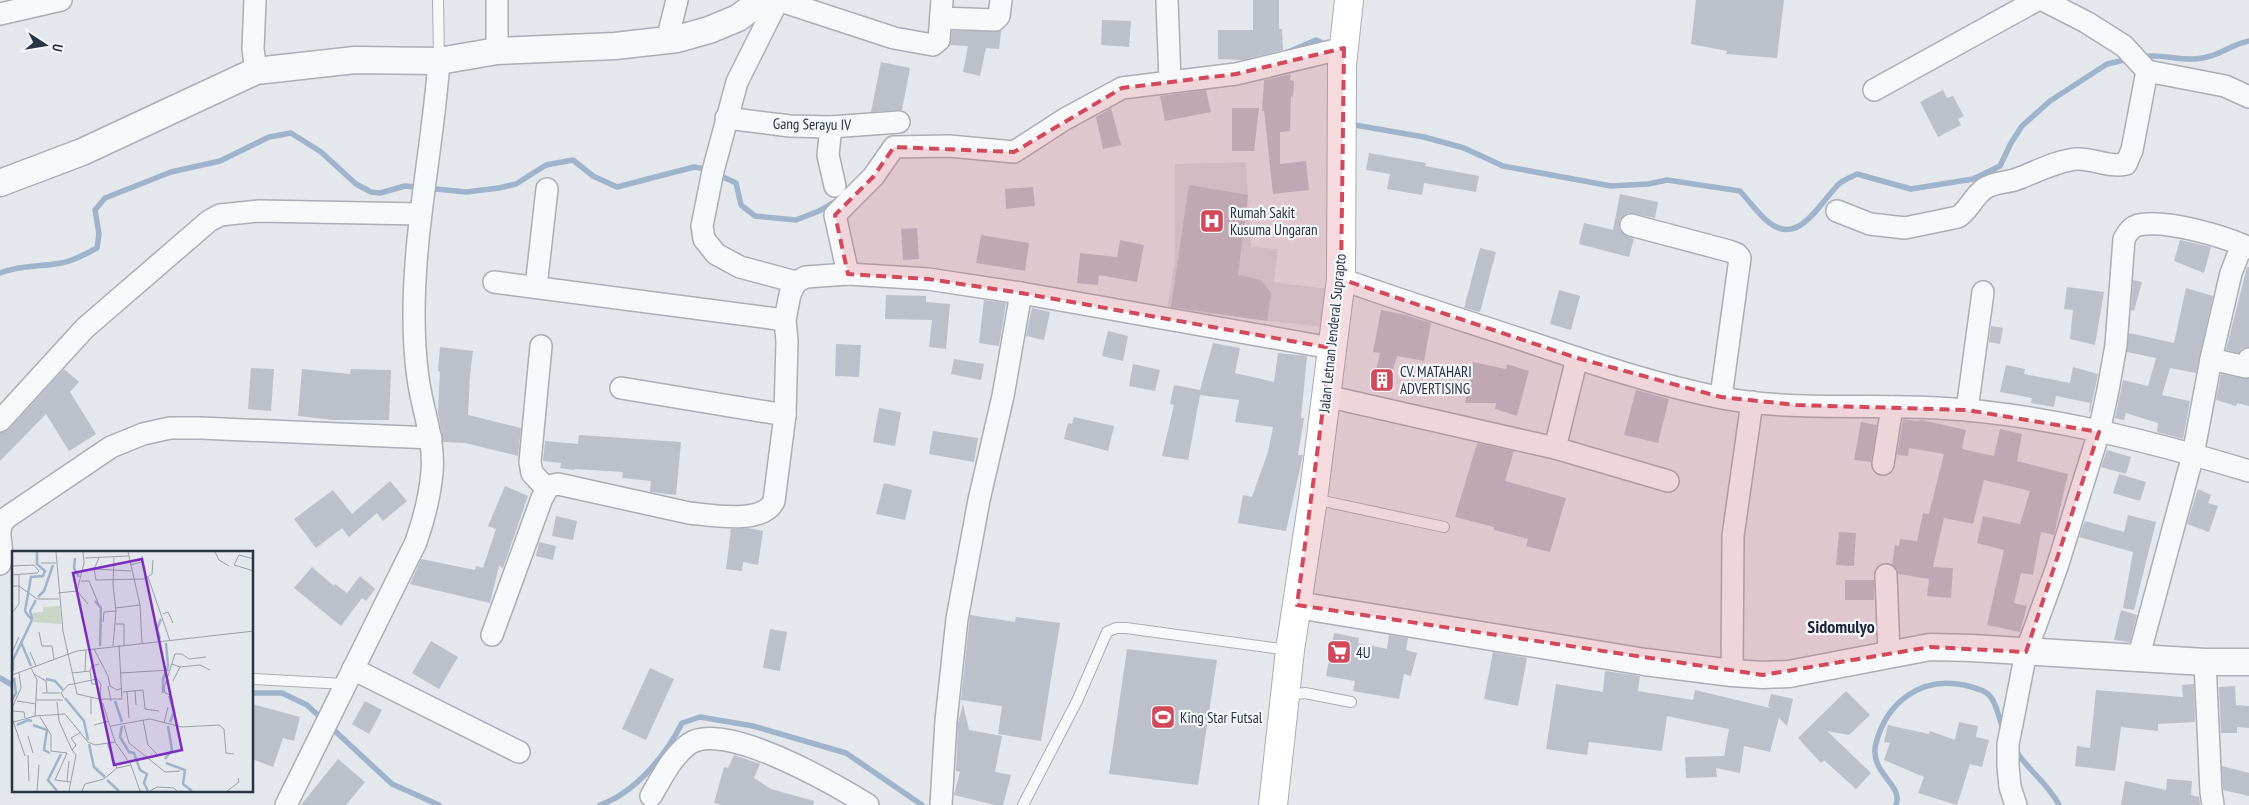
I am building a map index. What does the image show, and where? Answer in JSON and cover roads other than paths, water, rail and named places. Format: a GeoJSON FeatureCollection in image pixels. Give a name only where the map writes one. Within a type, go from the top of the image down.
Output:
{"type":"FeatureCollection","features":[{"type":"Feature","properties":{"kind":"main road","name":"Jalan Letnan Jenderal Suprapto"},"geometry":{"type":"LineString","coordinates":[[1273,805],[1290,650],[1313,499],[1341,279],[1341,125],[1337,50],[1349,0]]}},
{"type":"Feature","properties":{"kind":"street"},"geometry":{"type":"LineString","coordinates":[[0,14],[61,0]]}},
{"type":"Feature","properties":{"kind":"street"},"geometry":{"type":"LineString","coordinates":[[255,0],[253,50],[256,71]]}},
{"type":"Feature","properties":{"kind":"street"},"geometry":{"type":"LineString","coordinates":[[497,0],[497,51]]}},
{"type":"Feature","properties":{"kind":"street"},"geometry":{"type":"LineString","coordinates":[[667,40],[677,0]]}},
{"type":"Feature","properties":{"kind":"street"},"geometry":{"type":"LineString","coordinates":[[0,183],[82,152],[256,71],[355,60],[439,61],[497,51],[615,46],[667,40],[709,30],[738,18],[762,0]]}},
{"type":"Feature","properties":{"kind":"street"},"geometry":{"type":"LineString","coordinates":[[796,282],[740,267],[710,249],[704,239],[702,226],[712,174],[737,82],[778,0],[894,38],[933,45],[939,40],[941,9],[995,20],[999,16],[1001,0]]}},
{"type":"Feature","properties":{"kind":"street"},"geometry":{"type":"LineString","coordinates":[[1167,0],[1170,75]]}},
{"type":"Feature","properties":{"kind":"street"},"geometry":{"type":"LineString","coordinates":[[1874,90],[2037,0]]}},
{"type":"Feature","properties":{"kind":"street"},"geometry":{"type":"LineString","coordinates":[[2043,0],[2086,22],[2128,48],[2147,72],[2225,86],[2249,97]]}},
{"type":"Feature","properties":{"kind":"street"},"geometry":{"type":"LineString","coordinates":[[848,274],[834,215],[873,177],[894,147],[949,146],[1014,152],[1065,119],[1122,88],[1170,75],[1236,74],[1337,50]]}},
{"type":"Feature","properties":{"kind":"street"},"geometry":{"type":"LineString","coordinates":[[286,805],[416,542],[424,518],[432,471],[431,438],[418,379],[414,315],[420,214],[428,167],[439,61]]}},
{"type":"Feature","properties":{"kind":"street"},"geometry":{"type":"LineString","coordinates":[[1837,211],[1870,224],[1905,228],[1958,217],[1964,214],[1980,193],[1988,186],[2016,180],[2041,169],[2077,159],[2118,166],[2126,164],[2132,150],[2147,72]]}},
{"type":"Feature","properties":{"kind":"street","name":"Gang Serayu IV"},"geometry":{"type":"LineString","coordinates":[[726,118],[790,126],[831,127],[899,122]]}},
{"type":"Feature","properties":{"kind":"street"},"geometry":{"type":"LineString","coordinates":[[831,127],[828,155],[836,186]]}},
{"type":"Feature","properties":{"kind":"street"},"geometry":{"type":"LineString","coordinates":[[536,287],[547,189]]}},
{"type":"Feature","properties":{"kind":"street"},"geometry":{"type":"LineString","coordinates":[[0,421],[85,328],[209,220],[220,215],[259,211],[420,214]]}},
{"type":"Feature","properties":{"kind":"street"},"geometry":{"type":"LineString","coordinates":[[2016,805],[2010,787],[2008,744],[2026,652],[2057,567],[2099,432],[2116,345],[2123,246],[2126,235],[2138,225],[2154,224],[2202,232],[2246,247],[2231,273],[2211,359],[2193,455],[2138,659]]}},
{"type":"Feature","properties":{"kind":"street"},"geometry":{"type":"LineString","coordinates":[[1631,225],[1729,251],[1737,254],[1740,258],[1721,398]]}},
{"type":"Feature","properties":{"kind":"street"},"geometry":{"type":"LineString","coordinates":[[546,488],[558,484],[689,513],[748,517],[767,510],[774,500],[785,414],[787,341],[785,320],[790,294],[796,282],[806,277],[848,274],[928,279],[1021,293],[1331,348]]}},
{"type":"Feature","properties":{"kind":"street"},"geometry":{"type":"LineString","coordinates":[[1341,279],[1577,358],[1721,398],[1752,402],[1968,410],[2027,418],[2099,432],[2249,471]]}},
{"type":"Feature","properties":{"kind":"street"},"geometry":{"type":"LineString","coordinates":[[494,282],[785,320]]}},
{"type":"Feature","properties":{"kind":"street"},"geometry":{"type":"LineString","coordinates":[[1968,410],[1982,292]]}},
{"type":"Feature","properties":{"kind":"street"},"geometry":{"type":"LineString","coordinates":[[941,805],[946,721],[957,619],[978,500],[1003,396],[1021,293]]}},
{"type":"Feature","properties":{"kind":"street"},"geometry":{"type":"LineString","coordinates":[[541,346],[530,465],[532,473],[546,488]]}},
{"type":"Feature","properties":{"kind":"street"},"geometry":{"type":"LineString","coordinates":[[1555,448],[1577,358]]}},
{"type":"Feature","properties":{"kind":"street"},"geometry":{"type":"LineString","coordinates":[[2211,359],[2246,367],[2249,359]]}},
{"type":"Feature","properties":{"kind":"street"},"geometry":{"type":"LineString","coordinates":[[621,388],[785,414]]}},
{"type":"Feature","properties":{"kind":"street"},"geometry":{"type":"LineString","coordinates":[[1326,396],[1555,448],[1668,481]]}},
{"type":"Feature","properties":{"kind":"street"},"geometry":{"type":"LineString","coordinates":[[1732,674],[1733,536],[1752,402]]}},
{"type":"Feature","properties":{"kind":"street"},"geometry":{"type":"LineString","coordinates":[[1883,464],[1892,407]]}},
{"type":"Feature","properties":{"kind":"street"},"geometry":{"type":"LineString","coordinates":[[0,564],[2,555],[1,525],[6,518],[111,447],[143,434],[170,428],[282,430],[431,438]]}},
{"type":"Feature","properties":{"kind":"street"},"geometry":{"type":"LineString","coordinates":[[492,635],[546,488]]}},
{"type":"Feature","properties":{"kind":"street"},"geometry":{"type":"LineString","coordinates":[[1886,575],[1889,654]]}},
{"type":"Feature","properties":{"kind":"street"},"geometry":{"type":"LineString","coordinates":[[1297,605],[1645,662],[1732,674],[1789,674],[1930,647],[2138,659],[2249,662]]}},
{"type":"Feature","properties":{"kind":"street"},"geometry":{"type":"LineString","coordinates":[[2205,662],[2213,805]]}},
{"type":"Feature","properties":{"kind":"street"},"geometry":{"type":"LineString","coordinates":[[349,676],[519,752]]}},
{"type":"Feature","properties":{"kind":"street"},"geometry":{"type":"LineString","coordinates":[[651,796],[672,761],[688,744],[710,738],[748,746],[790,762],[837,786],[868,805]]}},
{"type":"Feature","properties":{"kind":"lane"},"geometry":{"type":"LineString","coordinates":[[438,0],[439,61]]}},
{"type":"Feature","properties":{"kind":"lane"},"geometry":{"type":"LineString","coordinates":[[1313,499],[1444,526]]}},
{"type":"Feature","properties":{"kind":"lane"},"geometry":{"type":"LineString","coordinates":[[1023,805],[1077,701],[1105,635],[1110,630],[1126,628],[1290,650]]}},
{"type":"Feature","properties":{"kind":"lane"},"geometry":{"type":"LineString","coordinates":[[254,679],[349,676]]}},
{"type":"Feature","properties":{"kind":"lane"},"geometry":{"type":"LineString","coordinates":[[1285,695],[1305,693],[1351,702]]}},
{"type":"Feature","properties":{"kind":"waterway"},"geometry":{"type":"LineString","coordinates":[[1288,52],[1316,40],[1328,46]]}},
{"type":"Feature","properties":{"kind":"waterway"},"geometry":{"type":"LineString","coordinates":[[2140,57],[2202,58],[2249,41]]}},
{"type":"Feature","properties":{"kind":"waterway"},"geometry":{"type":"LineString","coordinates":[[1349,124],[1424,137],[1464,148],[1503,166],[1611,186],[1648,184],[1667,180],[1740,191],[1766,220],[1778,228],[1789,229],[1799,226],[1808,220],[1840,183],[1857,174],[1911,189],[1973,179],[2000,166],[2022,126],[2050,101],[2107,64],[2129,59]]}},
{"type":"Feature","properties":{"kind":"waterway"},"geometry":{"type":"LineString","coordinates":[[0,273],[30,266],[66,262],[97,248],[99,234],[95,210],[105,198],[171,172],[220,161],[269,137],[291,133],[321,152],[356,184],[371,192],[380,193],[405,186],[466,192],[499,188],[516,184],[546,165],[573,160],[593,176],[617,187],[694,167],[706,169],[736,183],[741,205],[755,216],[796,220],[819,211],[836,201]]}},
{"type":"Feature","properties":{"kind":"waterway"},"geometry":{"type":"LineString","coordinates":[[0,678],[12,685]]}},
{"type":"Feature","properties":{"kind":"waterway"},"geometry":{"type":"LineString","coordinates":[[1896,805],[1895,791],[1877,762],[1875,753],[1876,743],[1888,715],[1908,695],[1934,684],[1948,683],[1977,689],[1987,693],[1992,699],[2004,730]]}},
{"type":"Feature","properties":{"kind":"waterway"},"geometry":{"type":"LineString","coordinates":[[254,693],[282,693],[307,705],[392,784],[439,805]]}},
{"type":"Feature","properties":{"kind":"waterway"},"geometry":{"type":"LineString","coordinates":[[600,805],[625,792],[637,782],[658,760],[682,723],[700,717],[753,726],[846,753],[922,805]]}},
{"type":"Feature","properties":{"kind":"waterway"},"geometry":{"type":"LineString","coordinates":[[2015,749],[2059,805]]}},
{"type":"Feature","properties":{"kind":"place","name":"Rumah Sakit Kusuma Ungaran"},"geometry":{"type":"Point","coordinates":[1212,221]}},
{"type":"Feature","properties":{"kind":"place","name":"CV. MATAHARI ADVERTISING"},"geometry":{"type":"Point","coordinates":[1382,380]}},
{"type":"Feature","properties":{"kind":"place","name":"4U"},"geometry":{"type":"Point","coordinates":[1339,652]}},
{"type":"Feature","properties":{"kind":"place","name":"King Star Futsal"},"geometry":{"type":"Point","coordinates":[1163,717]}},
{"type":"Feature","properties":{"kind":"district","name":"Sidomulyo"},"geometry":{"type":"Point","coordinates":[1841,626]}}]}
